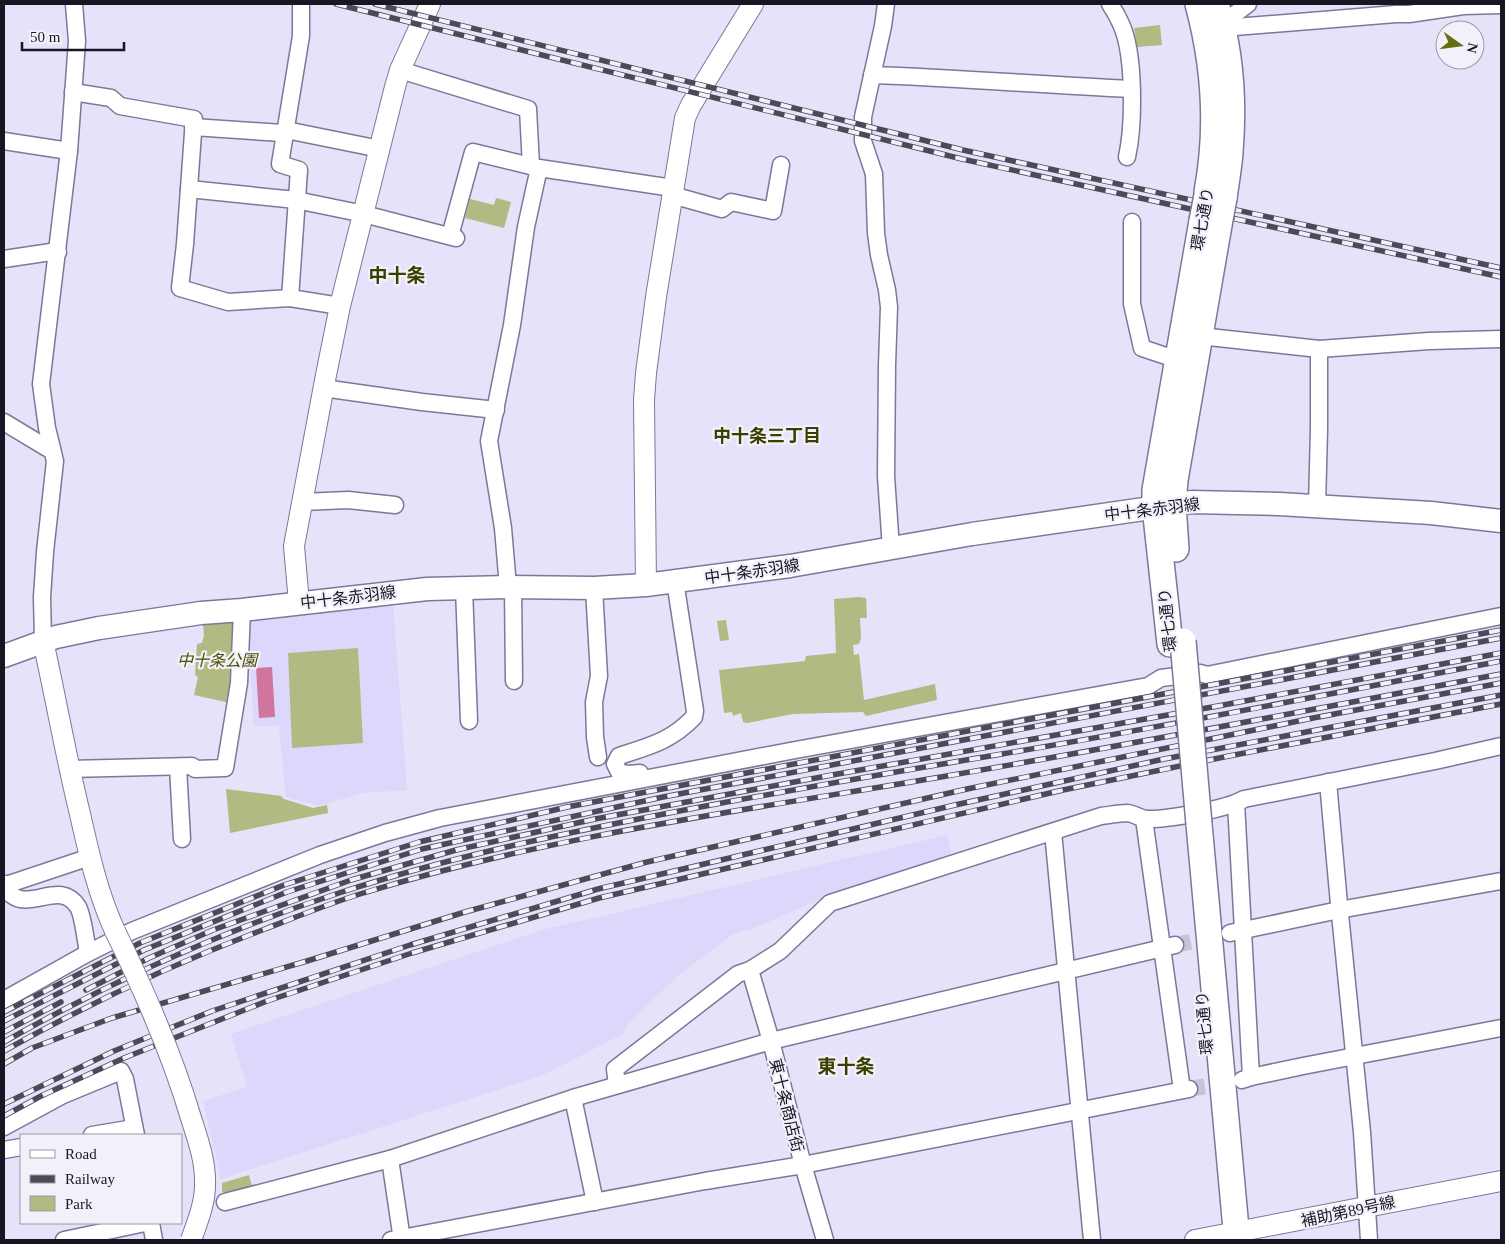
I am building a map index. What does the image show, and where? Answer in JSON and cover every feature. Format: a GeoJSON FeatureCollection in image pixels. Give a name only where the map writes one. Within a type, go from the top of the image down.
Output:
{"type":"FeatureCollection","features":[{"type":"Feature","properties":{"kind":"main road","name":"環七通り"},"geometry":{"type":"LineString","coordinates":[[1198,4],[1206,34],[1212,70],[1214,105],[1211,172],[1216,196]]}},
{"type":"Feature","properties":{"kind":"main road","name":"環七通り"},"geometry":{"type":"LineString","coordinates":[[1220,18],[1228,62],[1232,109],[1230,153],[1216,196],[1178,360],[1155,490],[1164,505],[1229,1237]]}},
{"type":"Feature","properties":{"kind":"main road","name":"環七通り"},"geometry":{"type":"LineString","coordinates":[[1164,505],[1175,480],[1200,336],[1211,223]]}},
{"type":"Feature","properties":{"kind":"main road","name":"中十条赤羽線"},"geometry":{"type":"LineString","coordinates":[[4,656],[44,641],[91,629],[201,613],[403,591],[511,587],[594,588],[646,585],[731,574],[964,536],[1192,502],[1317,506],[1431,513],[1501,521]]}},
{"type":"Feature","properties":{"kind":"street"},"geometry":{"type":"LineString","coordinates":[[74,4],[77,41],[69,151],[41,384],[55,461],[44,561],[42,597],[44,641],[69,769],[104,906],[172,1058],[202,1155],[205,1172],[204,1195],[192,1240]]}},
{"type":"Feature","properties":{"kind":"street"},"geometry":{"type":"LineString","coordinates":[[646,585],[644,409],[646,374],[686,114],[753,4]]}},
{"type":"Feature","properties":{"kind":"street"},"geometry":{"type":"LineString","coordinates":[[886,4],[863,117],[863,141],[874,174],[876,233],[879,256],[888,290],[886,476],[891,549]]}},
{"type":"Feature","properties":{"kind":"street"},"geometry":{"type":"LineString","coordinates":[[1110,4],[1127,40],[1131,65],[1131,141],[1127,157]]}},
{"type":"Feature","properties":{"kind":"street"},"geometry":{"type":"LineString","coordinates":[[1220,18],[1248,4]]}},
{"type":"Feature","properties":{"kind":"street"},"geometry":{"type":"LineString","coordinates":[[1220,18],[1396,9],[1410,14],[1463,6],[1501,4]]}},
{"type":"Feature","properties":{"kind":"street"},"geometry":{"type":"LineString","coordinates":[[299,603],[294,546],[340,306],[400,70],[425,5]]}},
{"type":"Feature","properties":{"kind":"street"},"geometry":{"type":"LineString","coordinates":[[290,298],[298,170],[280,164],[301,36],[301,6]]}},
{"type":"Feature","properties":{"kind":"street"},"geometry":{"type":"LineString","coordinates":[[400,70],[528,109],[535,167],[512,326],[489,441],[511,587],[514,682]]}},
{"type":"Feature","properties":{"kind":"street"},"geometry":{"type":"LineString","coordinates":[[872,75],[1131,89]]}},
{"type":"Feature","properties":{"kind":"street"},"geometry":{"type":"LineString","coordinates":[[73,92],[111,98],[120,106],[194,119],[180,288],[228,302],[290,298],[340,306]]}},
{"type":"Feature","properties":{"kind":"street"},"geometry":{"type":"LineString","coordinates":[[193,126],[291,131],[380,149]]}},
{"type":"Feature","properties":{"kind":"street"},"geometry":{"type":"LineString","coordinates":[[4,141],[69,151]]}},
{"type":"Feature","properties":{"kind":"street"},"geometry":{"type":"LineString","coordinates":[[189,189],[296,200],[364,214],[453,237],[473,152],[535,167],[673,192],[722,209],[731,202],[773,211],[781,165]]}},
{"type":"Feature","properties":{"kind":"street"},"geometry":{"type":"LineString","coordinates":[[1132,222],[1132,304],[1142,348],[1178,360]]}},
{"type":"Feature","properties":{"kind":"street"},"geometry":{"type":"LineString","coordinates":[[4,259],[58,252]]}},
{"type":"Feature","properties":{"kind":"street"},"geometry":{"type":"LineString","coordinates":[[1200,336],[1319,349],[1429,341],[1501,339]]}},
{"type":"Feature","properties":{"kind":"street"},"geometry":{"type":"LineString","coordinates":[[1317,506],[1320,429],[1319,349]]}},
{"type":"Feature","properties":{"kind":"street"},"geometry":{"type":"LineString","coordinates":[[324,388],[496,410]]}},
{"type":"Feature","properties":{"kind":"street"},"geometry":{"type":"LineString","coordinates":[[4,422],[52,450]]}},
{"type":"Feature","properties":{"kind":"street"},"geometry":{"type":"LineString","coordinates":[[302,502],[348,500],[395,505]]}},
{"type":"Feature","properties":{"kind":"street"},"geometry":{"type":"LineString","coordinates":[[658,776],[653,773],[629,774],[619,772],[615,764],[619,756],[664,741],[681,731],[694,718],[695,711],[676,581]]}},
{"type":"Feature","properties":{"kind":"street"},"geometry":{"type":"LineString","coordinates":[[464,588],[469,721]]}},
{"type":"Feature","properties":{"kind":"street"},"geometry":{"type":"LineString","coordinates":[[594,588],[599,676],[594,702],[594,737],[598,757]]}},
{"type":"Feature","properties":{"kind":"street"},"geometry":{"type":"LineString","coordinates":[[69,769],[178,766],[192,766],[195,769],[225,768],[239,683],[242,610]]}},
{"type":"Feature","properties":{"kind":"street"},"geometry":{"type":"LineString","coordinates":[[4,1000],[88,953],[132,931],[320,855],[385,833],[440,818],[1148,686],[1161,678],[1200,673],[1207,675],[1501,616]]}},
{"type":"Feature","properties":{"kind":"street"},"geometry":{"type":"LineString","coordinates":[[617,1085],[615,1069],[738,974],[750,970],[780,951],[830,902],[1101,816],[1127,813],[1144,819],[1161,818],[1236,804],[1244,799],[1501,746]]}},
{"type":"Feature","properties":{"kind":"street"},"geometry":{"type":"LineString","coordinates":[[178,766],[182,839]]}},
{"type":"Feature","properties":{"kind":"street"},"geometry":{"type":"LineString","coordinates":[[1328,782],[1362,1132],[1369,1240]]}},
{"type":"Feature","properties":{"kind":"street"},"geometry":{"type":"LineString","coordinates":[[1236,804],[1237,932],[1246,1079],[1501,1028]]}},
{"type":"Feature","properties":{"kind":"street"},"geometry":{"type":"LineString","coordinates":[[390,1158],[398,1239],[803,1165],[1185,1090],[1168,947],[1144,819]]}},
{"type":"Feature","properties":{"kind":"street"},"geometry":{"type":"LineString","coordinates":[[1053,832],[1092,1240]]}},
{"type":"Feature","properties":{"kind":"street"},"geometry":{"type":"LineString","coordinates":[[4,884],[90,857]]}},
{"type":"Feature","properties":{"kind":"street"},"geometry":{"type":"LineString","coordinates":[[1237,932],[1339,910],[1501,881]]}},
{"type":"Feature","properties":{"kind":"street"},"geometry":{"type":"LineString","coordinates":[[4,889],[11,896],[21,900],[59,895],[72,900],[80,910],[88,953]]}},
{"type":"Feature","properties":{"kind":"street"},"geometry":{"type":"LineString","coordinates":[[225,1202],[390,1158],[574,1098],[771,1041],[1168,947]]}},
{"type":"Feature","properties":{"kind":"street","name":"東十条商店街"},"geometry":{"type":"LineString","coordinates":[[750,970],[825,1240]]}},
{"type":"Feature","properties":{"kind":"street"},"geometry":{"type":"LineString","coordinates":[[4,1127],[63,1095],[121,1071],[125,1079],[135,1132],[106,1134]]}},
{"type":"Feature","properties":{"kind":"street"},"geometry":{"type":"LineString","coordinates":[[574,1098],[595,1202]]}},
{"type":"Feature","properties":{"kind":"street"},"geometry":{"type":"LineString","coordinates":[[4,1150],[20,1147]]}},
{"type":"Feature","properties":{"kind":"street","name":"補助第89号線"},"geometry":{"type":"LineString","coordinates":[[1195,1240],[1229,1237],[1367,1207],[1501,1181]]}},
{"type":"Feature","properties":{"kind":"street"},"geometry":{"type":"LineString","coordinates":[[64,1240],[140,1224]]}},
{"type":"Feature","properties":{"kind":"street"},"geometry":{"type":"LineString","coordinates":[[151,1224],[154,1240]]}},
{"type":"Feature","properties":{"kind":"shaded area"},"geometry":{"type":"Polygon","coordinates":[[[393,603],[407,790],[362,793],[319,806],[286,797],[279,726],[254,726],[247,624],[249,617],[393,603]]]}},
{"type":"Feature","properties":{"kind":"shaded area"},"geometry":{"type":"Polygon","coordinates":[[[272,667],[275,717],[259,718],[256,668],[272,667]]]}},
{"type":"Feature","properties":{"kind":"shaded area"},"geometry":{"type":"Polygon","coordinates":[[[947,835],[952,856],[821,899],[752,929],[733,934],[680,974],[628,1024],[623,1034],[543,1075],[221,1179],[203,1101],[247,1087],[231,1034],[542,930],[947,835]]]}},
{"type":"Feature","properties":{"kind":"green space"},"geometry":{"type":"Polygon","coordinates":[[[1160,25],[1162,45],[1137,47],[1134,28],[1160,25]]]}},
{"type":"Feature","properties":{"kind":"green space"},"geometry":{"type":"Polygon","coordinates":[[[496,198],[511,202],[504,228],[465,218],[470,199],[494,205],[496,198]]]}},
{"type":"Feature","properties":{"kind":"green space"},"geometry":{"type":"Polygon","coordinates":[[[866,598],[867,618],[860,618],[861,638],[859,644],[853,645],[854,655],[859,654],[864,700],[935,684],[937,700],[866,716],[863,712],[793,714],[747,723],[743,722],[741,713],[733,716],[732,712],[724,713],[719,670],[805,661],[806,656],[836,653],[834,599],[866,598]]]}},
{"type":"Feature","properties":{"kind":"green space","name":"中十条公園"},"geometry":{"type":"Polygon","coordinates":[[[234,617],[230,703],[194,695],[198,677],[195,675],[197,644],[202,643],[204,635],[203,623],[234,617]]]}},
{"type":"Feature","properties":{"kind":"green space"},"geometry":{"type":"Polygon","coordinates":[[[726,620],[729,640],[720,641],[717,621],[726,620]]]}},
{"type":"Feature","properties":{"kind":"green space"},"geometry":{"type":"Polygon","coordinates":[[[358,648],[363,743],[292,748],[288,653],[358,648]]]}},
{"type":"Feature","properties":{"kind":"green space"},"geometry":{"type":"Polygon","coordinates":[[[226,789],[281,796],[284,799],[313,808],[327,805],[328,813],[230,833],[226,789]]]}},
{"type":"Feature","properties":{"kind":"green space"},"geometry":{"type":"Polygon","coordinates":[[[249,1175],[252,1186],[232,1192],[222,1192],[222,1183],[249,1175]]]}},
{"type":"Feature","properties":{"kind":"tunnel"},"geometry":{"type":"LineString","coordinates":[[1175,945],[1218,936]]}},
{"type":"Feature","properties":{"kind":"tunnel"},"geometry":{"type":"LineString","coordinates":[[1189,1089],[1231,1082]]}},
{"type":"Feature","properties":{"kind":"railway"},"geometry":{"type":"LineString","coordinates":[[336,4],[962,159],[1501,277]]}},
{"type":"Feature","properties":{"kind":"railway"},"geometry":{"type":"LineString","coordinates":[[375,4],[963,150],[1501,268]]}},
{"type":"Feature","properties":{"kind":"railway"},"geometry":{"type":"LineString","coordinates":[[4,1012],[140,943],[284,885],[419,842],[567,807],[1501,630]]}},
{"type":"Feature","properties":{"kind":"railway"},"geometry":{"type":"LineString","coordinates":[[4,1021],[144,950],[287,892],[422,849],[663,797],[1501,638]]}},
{"type":"Feature","properties":{"kind":"railway"},"geometry":{"type":"LineString","coordinates":[[86,990],[149,958],[213,930],[351,880],[456,850],[595,819],[1501,653]]}},
{"type":"Feature","properties":{"kind":"railway"},"geometry":{"type":"LineString","coordinates":[[4,1042],[85,999],[167,959],[252,924],[383,879],[471,855],[695,808],[1127,732],[1501,661]]}},
{"type":"Feature","properties":{"kind":"railway"},"geometry":{"type":"LineString","coordinates":[[4,1051],[100,1001],[165,970],[231,942],[336,902],[431,874],[575,840],[648,826],[941,777],[1501,674]]}},
{"type":"Feature","properties":{"kind":"railway"},"geometry":{"type":"LineString","coordinates":[[4,1064],[32,1048],[112,1018],[465,912],[647,862],[967,789],[1313,718],[1501,683]]}},
{"type":"Feature","properties":{"kind":"railway"},"geometry":{"type":"LineString","coordinates":[[4,1104],[114,1051],[212,1011],[410,945],[598,889],[955,805],[1164,759],[1501,695]]}},
{"type":"Feature","properties":{"kind":"railway"},"geometry":{"type":"LineString","coordinates":[[4,1116],[41,1096],[124,1058],[267,1001],[412,953],[599,898],[1063,790],[1501,704]]}},
{"type":"Feature","properties":{"kind":"railway"},"geometry":{"type":"LineString","coordinates":[[4,1032],[61,1002]]}},
{"type":"Feature","properties":{"kind":"district","name":"中十条"},"geometry":{"type":"Point","coordinates":[397,275]}},
{"type":"Feature","properties":{"kind":"district","name":"中十条三丁目"},"geometry":{"type":"Point","coordinates":[767,436]}},
{"type":"Feature","properties":{"kind":"district","name":"東十条"},"geometry":{"type":"Point","coordinates":[846,1066]}}]}
